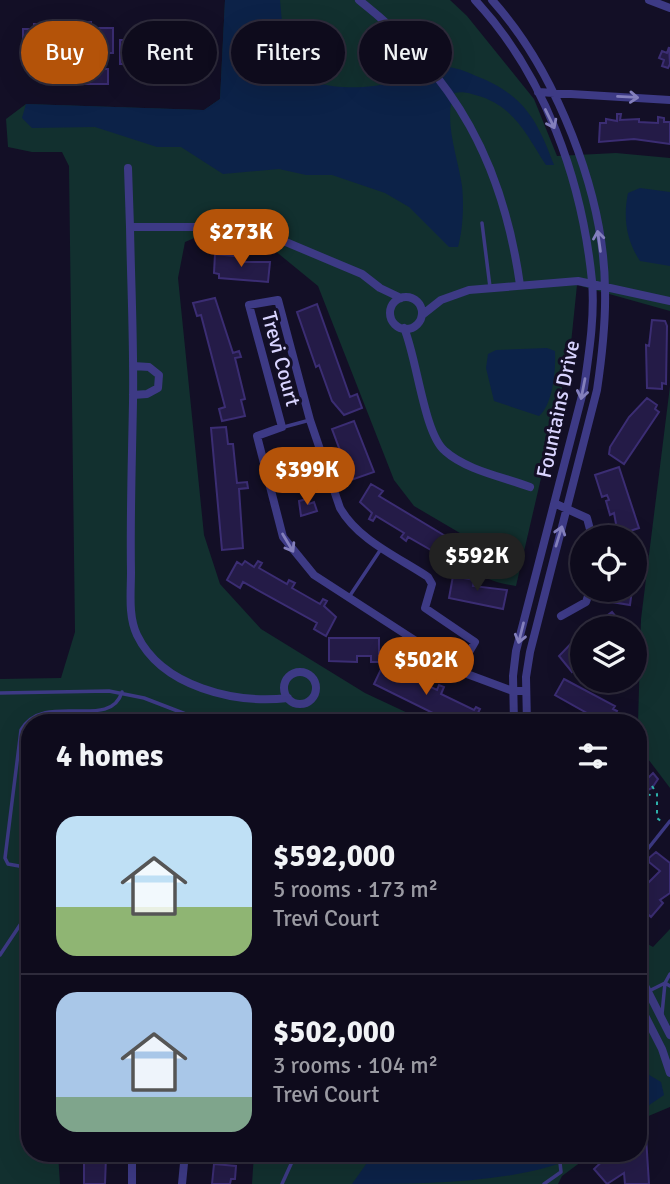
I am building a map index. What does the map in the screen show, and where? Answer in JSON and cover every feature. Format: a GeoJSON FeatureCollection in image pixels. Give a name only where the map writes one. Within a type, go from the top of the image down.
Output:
{"type":"FeatureCollection","features":[{"type":"Feature","properties":{"kind":"street"},"geometry":{"type":"LineString","coordinates":[[359,0],[424,58],[456,101],[483,147],[500,191],[514,242],[520,285]]}},
{"type":"Feature","properties":{"kind":"street","name":"Fountains Drive"},"geometry":{"type":"LineString","coordinates":[[475,0],[499,27],[538,92],[555,127],[582,215],[592,284],[589,355],[556,503],[516,651],[514,714]]}},
{"type":"Feature","properties":{"kind":"street","name":"Fountains Drive"},"geometry":{"type":"LineString","coordinates":[[492,0],[510,20],[567,122],[595,212],[606,286],[602,357],[568,509],[530,652],[527,714]]}},
{"type":"Feature","properties":{"kind":"street"},"geometry":{"type":"LineString","coordinates":[[649,0],[670,8]]}},
{"type":"Feature","properties":{"kind":"street"},"geometry":{"type":"LineString","coordinates":[[538,92],[670,100]]}},
{"type":"Feature","properties":{"kind":"street"},"geometry":{"type":"LineString","coordinates":[[128,168],[133,366],[131,611],[136,633],[152,659],[175,678],[203,689],[270,700],[288,698]]}},
{"type":"Feature","properties":{"kind":"street"},"geometry":{"type":"LineString","coordinates":[[130,227],[250,228],[362,274],[380,288],[401,298],[441,300],[490,287],[578,281],[670,301]]}},
{"type":"Feature","properties":{"kind":"street"},"geometry":{"type":"LineString","coordinates":[[380,288],[395,324],[404,328],[415,326]]}},
{"type":"Feature","properties":{"kind":"street"},"geometry":{"type":"LineString","coordinates":[[391,310],[401,298]]}},
{"type":"Feature","properties":{"kind":"street"},"geometry":{"type":"LineString","coordinates":[[415,299],[420,304],[422,315]]}},
{"type":"Feature","properties":{"kind":"street","name":"Trevi Court"},"geometry":{"type":"LineString","coordinates":[[459,669],[475,642],[425,608],[432,584],[428,577],[346,520],[310,420],[278,300],[249,306],[282,427],[257,436],[283,537],[314,575],[459,669],[513,691],[526,691]]}},
{"type":"Feature","properties":{"kind":"street"},"geometry":{"type":"LineString","coordinates":[[413,348],[415,326],[422,315],[441,300]]}},
{"type":"Feature","properties":{"kind":"street"},"geometry":{"type":"LineString","coordinates":[[404,328],[413,348],[432,432],[443,450],[458,460],[530,487]]}},
{"type":"Feature","properties":{"kind":"street"},"geometry":{"type":"LineString","coordinates":[[133,366],[149,367],[159,375],[158,388],[147,394],[133,395]]}},
{"type":"Feature","properties":{"kind":"street"},"geometry":{"type":"LineString","coordinates":[[556,503],[587,518],[589,525]]}},
{"type":"Feature","properties":{"kind":"street"},"geometry":{"type":"LineString","coordinates":[[561,616],[586,602]]}},
{"type":"Feature","properties":{"kind":"street"},"geometry":{"type":"LineString","coordinates":[[648,992],[670,1035]]}},
{"type":"Feature","properties":{"kind":"street"},"geometry":{"type":"LineString","coordinates":[[647,1019],[663,1049],[670,1073]]}},
{"type":"Feature","properties":{"kind":"street"},"geometry":{"type":"LineString","coordinates":[[132,1162],[132,1184]]}},
{"type":"Feature","properties":{"kind":"street"},"geometry":{"type":"LineString","coordinates":[[182,1184],[184,1162]]}},
{"type":"Feature","properties":{"kind":"lane"},"geometry":{"type":"LineString","coordinates":[[482,223],[490,287]]}},
{"type":"Feature","properties":{"kind":"lane"},"geometry":{"type":"LineString","coordinates":[[282,427],[310,420]]}},
{"type":"Feature","properties":{"kind":"lane"},"geometry":{"type":"LineString","coordinates":[[349,597],[382,547]]}},
{"type":"Feature","properties":{"kind":"lane"},"geometry":{"type":"LineString","coordinates":[[0,693],[122,692],[184,714]]}},
{"type":"Feature","properties":{"kind":"lane"},"geometry":{"type":"LineString","coordinates":[[38,714],[43,711],[105,710],[120,698],[122,692]]}},
{"type":"Feature","properties":{"kind":"lane"},"geometry":{"type":"LineString","coordinates":[[19,866],[8,864],[5,858],[21,729]]}},
{"type":"Feature","properties":{"kind":"lane"},"geometry":{"type":"LineString","coordinates":[[647,852],[654,845],[665,824],[670,821]]}},
{"type":"Feature","properties":{"kind":"lane"},"geometry":{"type":"LineString","coordinates":[[0,955],[21,924]]}},
{"type":"Feature","properties":{"kind":"lane"},"geometry":{"type":"LineString","coordinates":[[661,1019],[665,984],[670,974]]}},
{"type":"Feature","properties":{"kind":"lane"},"geometry":{"type":"LineString","coordinates":[[648,992],[665,984],[670,986]]}},
{"type":"Feature","properties":{"kind":"lane"},"geometry":{"type":"LineString","coordinates":[[282,1184],[292,1162]]}},
{"type":"Feature","properties":{"kind":"lane"},"geometry":{"type":"LineString","coordinates":[[544,1184],[561,1172],[562,1162]]}},
{"type":"Feature","properties":{"kind":"path"},"geometry":{"type":"LineString","coordinates":[[652,786],[656,796],[657,818],[665,824]]}},
{"type":"Feature","properties":{"kind":"path"},"geometry":{"type":"LineString","coordinates":[[647,794],[656,796]]}},
{"type":"Feature","properties":{"kind":"green space"},"geometry":{"type":"Polygon","coordinates":[[[225,0],[450,0],[467,16],[534,99],[557,156],[616,153],[670,158],[670,311],[577,285],[570,353],[516,586],[493,581],[480,573],[465,536],[414,506],[394,480],[318,286],[274,250],[211,231],[185,242],[178,278],[204,535],[220,584],[261,629],[365,693],[410,714],[21,714],[21,1162],[59,1162],[60,1184],[0,1184],[0,679],[61,678],[75,632],[69,166],[62,152],[32,152],[8,147],[6,119],[26,104],[204,110],[220,99],[225,0]]]}},
{"type":"Feature","properties":{"kind":"green space"},"geometry":{"type":"Polygon","coordinates":[[[670,386],[670,788],[647,758],[647,714],[638,714],[639,693],[647,693],[647,616],[641,616],[643,602],[647,602],[647,571],[670,386]]]}},
{"type":"Feature","properties":{"kind":"green space"},"geometry":{"type":"Polygon","coordinates":[[[670,929],[670,1107],[647,1117],[647,944],[653,947],[670,929]]]}},
{"type":"Feature","properties":{"kind":"green space"},"geometry":{"type":"Polygon","coordinates":[[[253,1162],[581,1162],[562,1176],[558,1184],[252,1184],[253,1162]]]}},
{"type":"Feature","properties":{"kind":"water"},"geometry":{"type":"Polygon","coordinates":[[[225,0],[280,0],[282,21],[231,21],[231,84],[366,87],[384,84],[452,84],[454,68],[492,83],[517,100],[534,121],[554,165],[546,165],[520,125],[504,109],[482,97],[454,93],[450,115],[462,186],[463,209],[458,247],[449,247],[409,207],[385,193],[332,175],[306,175],[279,169],[223,174],[181,147],[157,147],[95,127],[32,128],[22,118],[26,104],[204,110],[220,99],[225,0]]]}},
{"type":"Feature","properties":{"kind":"water"},"geometry":{"type":"Polygon","coordinates":[[[640,188],[670,192],[670,266],[640,261],[632,245],[626,220],[628,193],[640,188]]]}},
{"type":"Feature","properties":{"kind":"water"},"geometry":{"type":"Polygon","coordinates":[[[547,348],[555,351],[554,377],[548,404],[539,416],[494,401],[486,368],[488,354],[496,350],[547,348]]]}},
{"type":"Feature","properties":{"kind":"water"},"geometry":{"type":"Polygon","coordinates":[[[647,1074],[661,1082],[664,1095],[647,1107],[647,1074]]]}},
{"type":"Feature","properties":{"kind":"water"},"geometry":{"type":"Polygon","coordinates":[[[368,1162],[563,1162],[533,1171],[473,1180],[352,1184],[368,1162]]]}},
{"type":"Feature","properties":{"kind":"building"},"geometry":{"type":"Polygon","coordinates":[[[108,28],[113,28],[113,53],[108,53],[108,28]]]}},
{"type":"Feature","properties":{"kind":"building"},"geometry":{"type":"Polygon","coordinates":[[[120,40],[122,40],[122,64],[120,40]]]}},
{"type":"Feature","properties":{"kind":"building"},"geometry":{"type":"Polygon","coordinates":[[[669,47],[668,68],[662,66],[664,60],[659,58],[662,51],[667,53],[669,47]]]}},
{"type":"Feature","properties":{"kind":"building"},"geometry":{"type":"Polygon","coordinates":[[[617,114],[621,114],[620,120],[639,119],[639,122],[658,123],[658,117],[664,118],[664,122],[670,122],[670,144],[634,139],[599,142],[600,123],[606,123],[606,119],[617,121],[617,114]]]}},
{"type":"Feature","properties":{"kind":"building"},"geometry":{"type":"Polygon","coordinates":[[[215,254],[243,257],[242,262],[270,262],[268,282],[219,278],[219,274],[214,273],[215,254]]]}},
{"type":"Feature","properties":{"kind":"building"},"geometry":{"type":"Polygon","coordinates":[[[215,298],[233,353],[239,351],[241,357],[235,358],[245,399],[241,400],[245,416],[222,421],[219,409],[225,407],[201,315],[197,316],[193,303],[215,298]]]}},
{"type":"Feature","properties":{"kind":"building"},"geometry":{"type":"Polygon","coordinates":[[[317,304],[350,397],[357,394],[362,408],[344,415],[332,401],[319,365],[316,367],[297,312],[317,304]]]}},
{"type":"Feature","properties":{"kind":"building"},"geometry":{"type":"Polygon","coordinates":[[[652,320],[665,321],[667,326],[666,384],[662,383],[662,389],[647,388],[646,345],[649,346],[652,320]]]}},
{"type":"Feature","properties":{"kind":"building"},"geometry":{"type":"Polygon","coordinates":[[[647,398],[657,405],[655,409],[659,412],[624,464],[609,454],[610,447],[629,417],[647,398]]]}},
{"type":"Feature","properties":{"kind":"building"},"geometry":{"type":"Polygon","coordinates":[[[354,421],[374,472],[351,480],[332,429],[354,421]]]}},
{"type":"Feature","properties":{"kind":"building"},"geometry":{"type":"Polygon","coordinates":[[[226,427],[228,444],[233,444],[237,483],[247,482],[248,488],[239,489],[243,548],[222,550],[211,428],[226,427]]]}},
{"type":"Feature","properties":{"kind":"building"},"geometry":{"type":"Polygon","coordinates":[[[619,467],[638,525],[616,525],[614,513],[610,515],[607,495],[602,497],[595,475],[619,467]]]}},
{"type":"Feature","properties":{"kind":"building"},"geometry":{"type":"Polygon","coordinates":[[[371,484],[383,491],[379,496],[452,540],[456,534],[469,541],[458,559],[453,556],[451,560],[441,554],[437,560],[433,558],[436,553],[408,537],[406,541],[401,537],[404,533],[376,516],[373,521],[369,519],[372,513],[360,502],[371,484]]]}},
{"type":"Feature","properties":{"kind":"building"},"geometry":{"type":"Polygon","coordinates":[[[307,499],[309,504],[314,502],[317,511],[301,516],[299,501],[307,499]]]}},
{"type":"Feature","properties":{"kind":"building"},"geometry":{"type":"Polygon","coordinates":[[[245,561],[254,567],[258,561],[262,563],[259,568],[287,584],[289,580],[295,583],[292,588],[320,604],[323,599],[327,601],[324,606],[336,617],[326,636],[314,629],[317,623],[243,582],[240,588],[227,580],[237,562],[242,565],[245,561]]]}},
{"type":"Feature","properties":{"kind":"building"},"geometry":{"type":"Polygon","coordinates":[[[453,576],[474,580],[473,586],[507,590],[503,609],[449,598],[453,576]]]}},
{"type":"Feature","properties":{"kind":"building"},"geometry":{"type":"Polygon","coordinates":[[[329,638],[379,638],[379,655],[385,655],[385,662],[371,662],[371,656],[357,656],[357,662],[329,661],[329,638]]]}},
{"type":"Feature","properties":{"kind":"building"},"geometry":{"type":"Polygon","coordinates":[[[570,645],[570,670],[559,656],[570,645]]]}},
{"type":"Feature","properties":{"kind":"building"},"geometry":{"type":"Polygon","coordinates":[[[383,665],[437,690],[439,685],[444,687],[441,694],[474,710],[476,707],[480,709],[478,714],[435,714],[374,684],[383,665]]]}},
{"type":"Feature","properties":{"kind":"building"},"geometry":{"type":"Polygon","coordinates":[[[564,679],[570,682],[570,693],[590,693],[615,706],[613,709],[617,711],[615,714],[589,714],[555,695],[564,679]]]}},
{"type":"Feature","properties":{"kind":"building"},"geometry":{"type":"Polygon","coordinates":[[[653,773],[658,779],[647,790],[647,779],[653,773]]]}},
{"type":"Feature","properties":{"kind":"building"},"geometry":{"type":"Polygon","coordinates":[[[656,852],[670,863],[670,893],[660,900],[663,903],[651,917],[647,913],[647,884],[660,871],[649,862],[649,858],[656,852]]]}},
{"type":"Feature","properties":{"kind":"building"},"geometry":{"type":"Polygon","coordinates":[[[647,1152],[649,1184],[625,1184],[624,1173],[607,1184],[594,1169],[601,1162],[647,1162],[647,1152]]]}},
{"type":"Feature","properties":{"kind":"building"},"geometry":{"type":"Polygon","coordinates":[[[84,1162],[106,1162],[105,1184],[84,1184],[84,1162]]]}},
{"type":"Feature","properties":{"kind":"building"},"geometry":{"type":"Polygon","coordinates":[[[214,1164],[236,1166],[235,1179],[231,1179],[230,1184],[212,1184],[214,1164]]]}}]}
